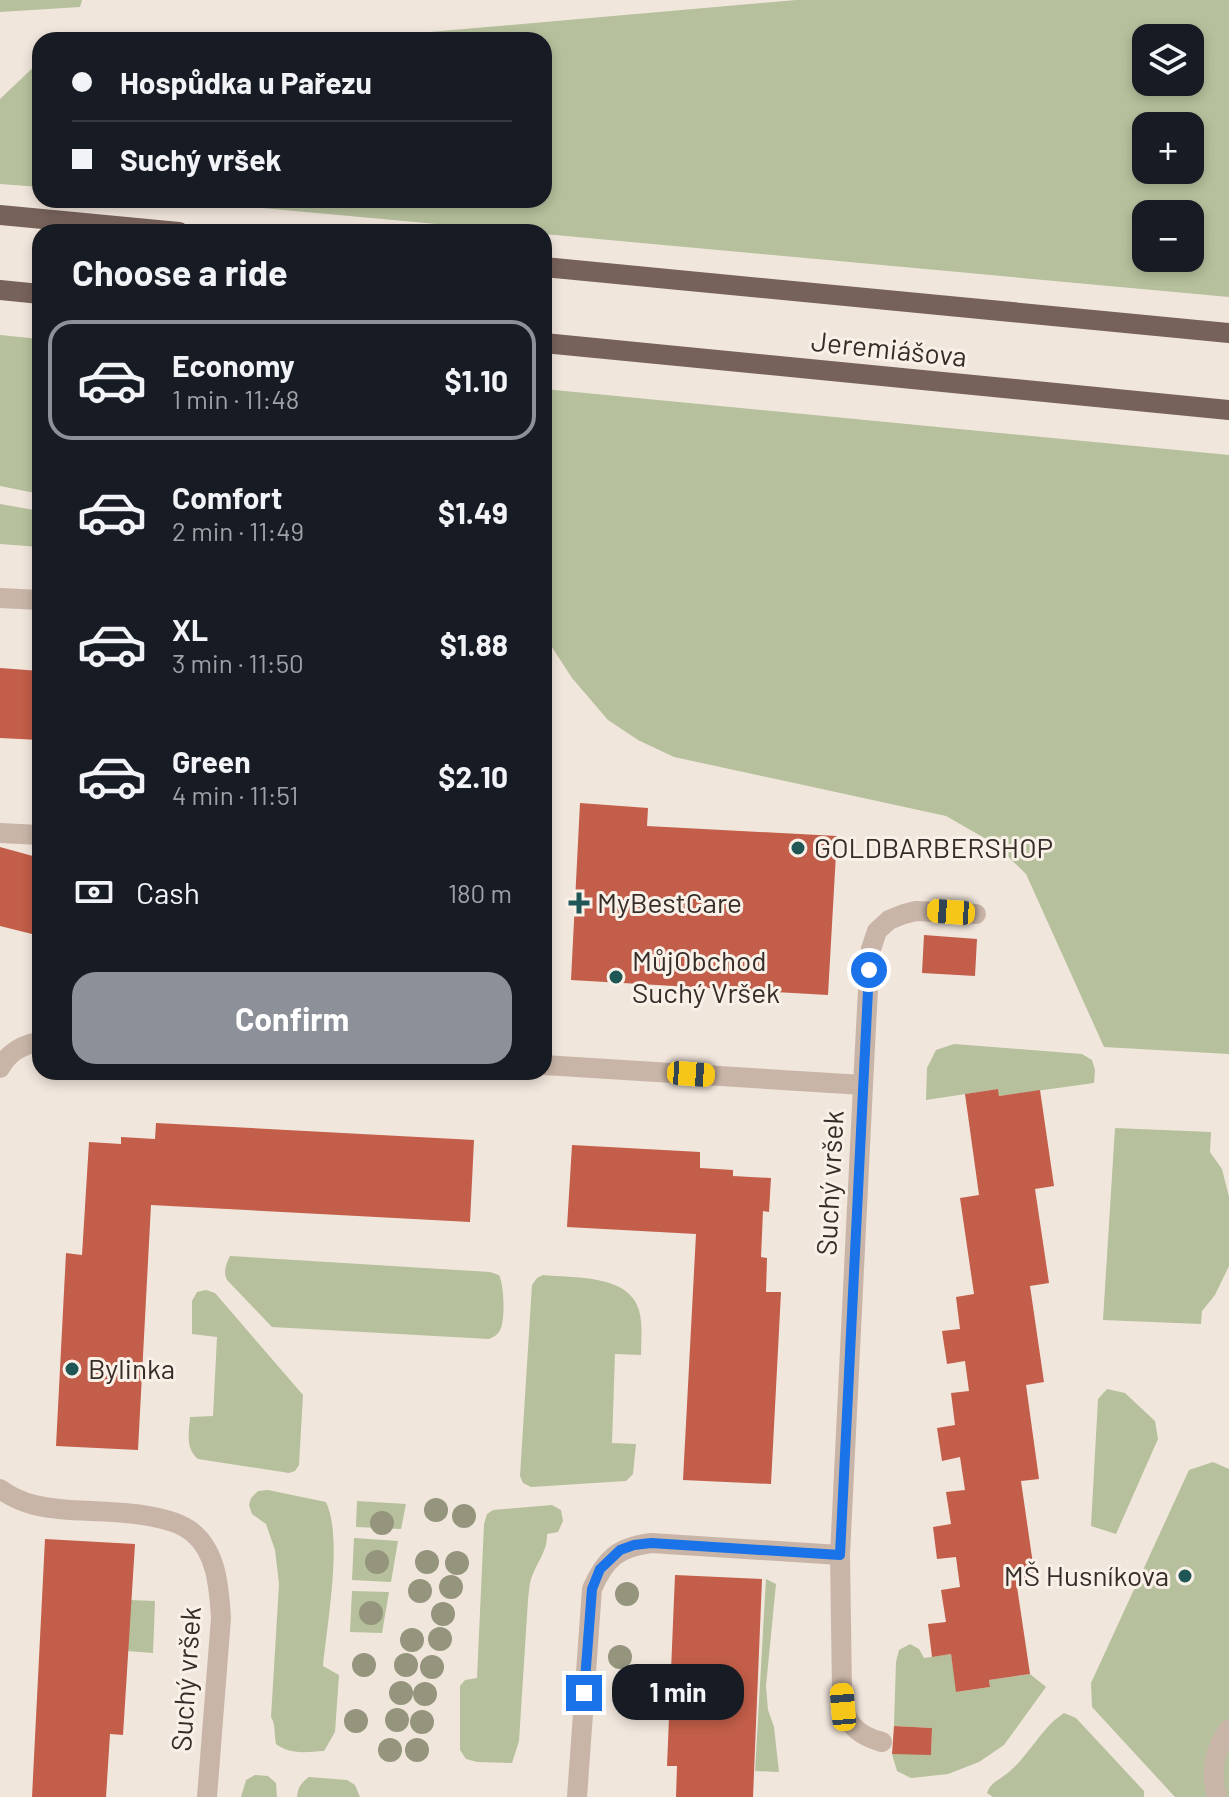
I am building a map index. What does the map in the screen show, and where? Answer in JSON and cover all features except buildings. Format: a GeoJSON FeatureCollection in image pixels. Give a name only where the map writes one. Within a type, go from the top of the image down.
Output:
{"type":"FeatureCollection","features":[{"type":"Feature","properties":{"kind":"main road"},"geometry":{"type":"LineString","coordinates":[[0,215],[95,224]]}},
{"type":"Feature","properties":{"kind":"main road","name":"Jeremiášova"},"geometry":{"type":"LineString","coordinates":[[552,268],[1229,333]]}},
{"type":"Feature","properties":{"kind":"main road"},"geometry":{"type":"LineString","coordinates":[[0,290],[32,293]]}},
{"type":"Feature","properties":{"kind":"main road","name":"Jeremiášova"},"geometry":{"type":"LineString","coordinates":[[552,344],[1229,410]]}},
{"type":"Feature","properties":{"kind":"street"},"geometry":{"type":"LineString","coordinates":[[0,598],[32,600]]}},
{"type":"Feature","properties":{"kind":"street"},"geometry":{"type":"LineString","coordinates":[[0,833],[32,835]]}},
{"type":"Feature","properties":{"kind":"street"},"geometry":{"type":"LineString","coordinates":[[863,1085],[869,970],[877,931],[889,920],[916,911],[976,914]]}},
{"type":"Feature","properties":{"kind":"street"},"geometry":{"type":"LineString","coordinates":[[0,1068],[14,1051],[32,1043]]}},
{"type":"Feature","properties":{"kind":"street","name":"Suchý vršek"},"geometry":{"type":"LineString","coordinates":[[552,1066],[863,1085],[840,1555],[843,1707],[852,1726],[866,1738],[882,1742]]}},
{"type":"Feature","properties":{"kind":"street","name":"Suchý vršek"},"geometry":{"type":"LineString","coordinates":[[0,1489],[27,1504],[169,1521],[191,1530],[204,1546],[215,1569],[221,1618],[207,1797]]}},
{"type":"Feature","properties":{"kind":"street"},"geometry":{"type":"LineString","coordinates":[[577,1797],[592,1589],[600,1569],[610,1559],[620,1550],[651,1543],[840,1555]]}},
{"type":"Feature","properties":{"kind":"street"},"geometry":{"type":"LineString","coordinates":[[1217,1797],[1213,1782],[1216,1753],[1229,1729]]}},
{"type":"Feature","properties":{"kind":"green space"},"geometry":{"type":"Polygon","coordinates":[[[0,0],[82,0],[80,7],[0,12],[0,0]]]}},
{"type":"Feature","properties":{"kind":"green space"},"geometry":{"type":"Polygon","coordinates":[[[796,0],[1229,0],[1229,297],[552,235],[552,224],[437,224],[263,208],[552,208],[552,32],[430,32],[796,0]]]}},
{"type":"Feature","properties":{"kind":"green space"},"geometry":{"type":"Polygon","coordinates":[[[32,69],[32,186],[0,184],[0,99],[32,69]]]}},
{"type":"Feature","properties":{"kind":"green space"},"geometry":{"type":"Polygon","coordinates":[[[0,335],[32,338],[32,492],[0,486],[0,335]]]}},
{"type":"Feature","properties":{"kind":"green space"},"geometry":{"type":"Polygon","coordinates":[[[552,390],[1229,455],[1229,1054],[1104,1047],[1026,874],[995,844],[946,816],[674,757],[638,740],[608,720],[572,678],[552,647],[552,390]]]}},
{"type":"Feature","properties":{"kind":"green space"},"geometry":{"type":"Polygon","coordinates":[[[0,504],[32,510],[32,546],[0,544],[0,504]]]}},
{"type":"Feature","properties":{"kind":"green space"},"geometry":{"type":"Polygon","coordinates":[[[954,1044],[1082,1054],[1092,1060],[1094,1083],[999,1096],[998,1089],[926,1100],[927,1068],[936,1050],[954,1044]]]}},
{"type":"Feature","properties":{"kind":"green space"},"geometry":{"type":"Polygon","coordinates":[[[1115,1128],[1211,1132],[1210,1152],[1222,1169],[1229,1197],[1229,1266],[1215,1295],[1202,1311],[1201,1324],[1103,1320],[1115,1128]]]}},
{"type":"Feature","properties":{"kind":"green space"},"geometry":{"type":"Polygon","coordinates":[[[230,1256],[490,1272],[499,1275],[501,1280],[503,1321],[497,1334],[489,1339],[272,1327],[227,1280],[225,1274],[230,1256]]]}},
{"type":"Feature","properties":{"kind":"green space"},"geometry":{"type":"Polygon","coordinates":[[[543,1275],[612,1284],[633,1298],[639,1310],[641,1355],[615,1354],[612,1443],[636,1444],[633,1474],[626,1481],[531,1487],[523,1483],[520,1476],[532,1285],[543,1275]]]}},
{"type":"Feature","properties":{"kind":"green space"},"geometry":{"type":"Polygon","coordinates":[[[206,1290],[215,1293],[303,1395],[299,1465],[295,1471],[289,1473],[198,1459],[191,1450],[190,1417],[213,1416],[217,1337],[192,1334],[192,1301],[197,1292],[206,1290]]]}},
{"type":"Feature","properties":{"kind":"green space"},"geometry":{"type":"Polygon","coordinates":[[[1107,1389],[1125,1393],[1155,1421],[1158,1439],[1116,1534],[1091,1526],[1098,1399],[1107,1389]]]}},
{"type":"Feature","properties":{"kind":"green space","name":"MŠ Husníkova"},"geometry":{"type":"Polygon","coordinates":[[[1213,1462],[1229,1469],[1229,1797],[1175,1797],[1092,1707],[1091,1683],[1189,1470],[1213,1462]]]}},
{"type":"Feature","properties":{"kind":"green space"},"geometry":{"type":"Polygon","coordinates":[[[268,1490],[326,1502],[331,1517],[334,1558],[323,1666],[339,1675],[335,1732],[324,1751],[293,1751],[276,1744],[271,1717],[279,1584],[275,1550],[266,1524],[252,1514],[249,1505],[258,1491],[268,1490]]]}},
{"type":"Feature","properties":{"kind":"green space"},"geometry":{"type":"Polygon","coordinates":[[[357,1501],[406,1504],[401,1529],[356,1527],[357,1501]]]}},
{"type":"Feature","properties":{"kind":"green space"},"geometry":{"type":"Polygon","coordinates":[[[552,1505],[561,1510],[563,1521],[558,1532],[547,1534],[544,1551],[530,1581],[519,1741],[512,1763],[466,1759],[460,1750],[460,1686],[465,1680],[477,1678],[487,1514],[493,1510],[552,1505]]]}},
{"type":"Feature","properties":{"kind":"green space"},"geometry":{"type":"Polygon","coordinates":[[[354,1538],[398,1541],[391,1582],[352,1580],[354,1538]]]}},
{"type":"Feature","properties":{"kind":"green space"},"geometry":{"type":"Polygon","coordinates":[[[766,1579],[776,1584],[766,1686],[779,1772],[755,1771],[766,1579]]]}},
{"type":"Feature","properties":{"kind":"green space"},"geometry":{"type":"Polygon","coordinates":[[[352,1591],[389,1592],[382,1633],[350,1632],[352,1591]]]}},
{"type":"Feature","properties":{"kind":"green space"},"geometry":{"type":"Polygon","coordinates":[[[130,1600],[155,1601],[153,1653],[127,1651],[130,1600]]]}},
{"type":"Feature","properties":{"kind":"green space"},"geometry":{"type":"Polygon","coordinates":[[[910,1644],[919,1649],[924,1658],[951,1654],[957,1692],[990,1687],[989,1680],[1030,1674],[1046,1687],[1004,1745],[979,1762],[948,1774],[911,1778],[897,1771],[892,1754],[931,1754],[932,1728],[894,1726],[896,1662],[899,1650],[910,1644]]]}},
{"type":"Feature","properties":{"kind":"green space"},"geometry":{"type":"Polygon","coordinates":[[[1064,1713],[1076,1718],[1144,1791],[1144,1797],[993,1797],[987,1793],[1064,1713]]]}},
{"type":"Feature","properties":{"kind":"green space"},"geometry":{"type":"Polygon","coordinates":[[[255,1775],[268,1776],[276,1783],[277,1797],[241,1797],[246,1780],[255,1775]]]}},
{"type":"Feature","properties":{"kind":"green space"},"geometry":{"type":"Polygon","coordinates":[[[309,1777],[347,1780],[355,1785],[360,1797],[297,1797],[300,1786],[309,1777]]]}},
{"type":"Feature","properties":{"kind":"place","name":"GOLDBARBERSHOP"},"geometry":{"type":"Point","coordinates":[798,848]}},
{"type":"Feature","properties":{"kind":"place","name":"MyBestCare"},"geometry":{"type":"Point","coordinates":[579,903]}},
{"type":"Feature","properties":{"kind":"place","name":"MůjObchod Suchý Vršek"},"geometry":{"type":"Point","coordinates":[616,977]}},
{"type":"Feature","properties":{"kind":"place","name":"Bylinka"},"geometry":{"type":"Point","coordinates":[72,1369]}},
{"type":"Feature","properties":{"kind":"place","name":"MŠ Husníkova"},"geometry":{"type":"Point","coordinates":[1185,1576]}},
{"type":"Feature","properties":{"kind":"route"},"geometry":{"type":"LineString","coordinates":[[584,1693],[592,1589],[600,1569],[620,1550],[651,1543],[840,1555],[869,970]]}}]}
